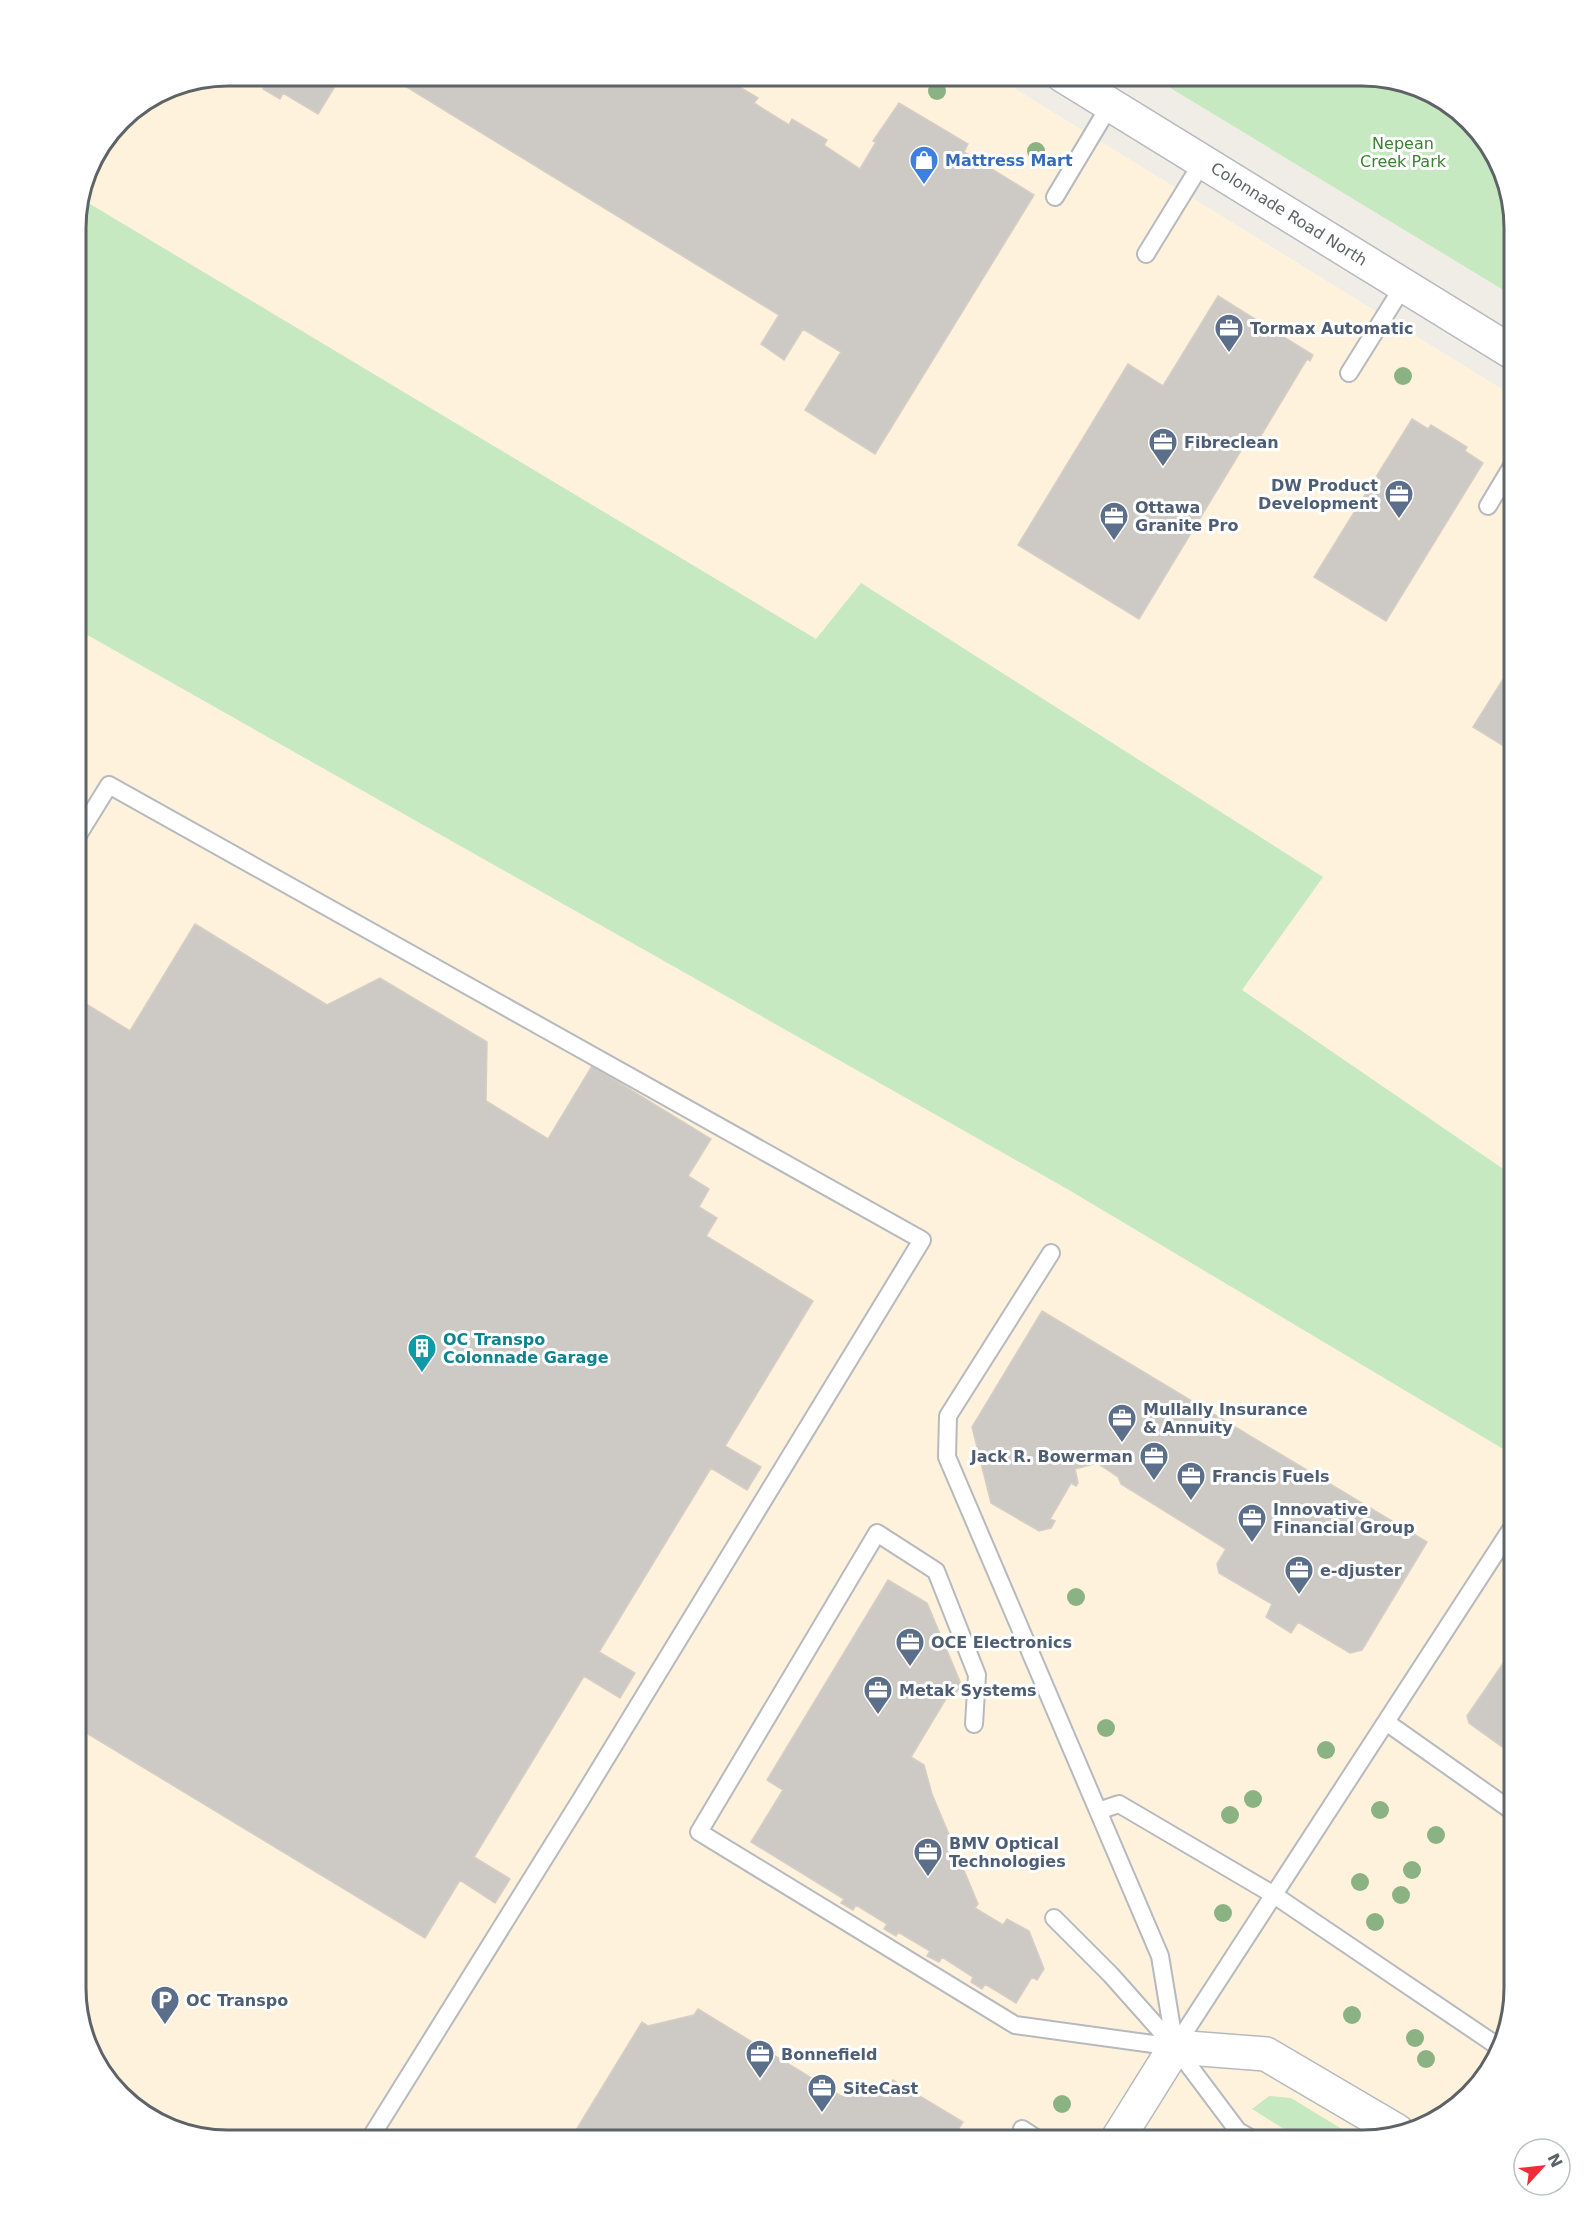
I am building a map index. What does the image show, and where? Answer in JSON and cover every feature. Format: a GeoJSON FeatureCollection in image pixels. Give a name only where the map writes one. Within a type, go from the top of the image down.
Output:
{"type":"FeatureCollection","features":[{"type":"Feature","properties":{"kind":"street","name":"Colonnade Road North"},"geometry":{"type":"LineString","coordinates":[[1080,86],[1504,347]]}},
{"type":"Feature","properties":{"kind":"street"},"geometry":{"type":"LineString","coordinates":[[1124,2130],[1175,2047],[1266,2054],[1389,2127]]}},
{"type":"Feature","properties":{"kind":"lane"},"geometry":{"type":"LineString","coordinates":[[1055,197],[1110,105]]}},
{"type":"Feature","properties":{"kind":"lane"},"geometry":{"type":"LineString","coordinates":[[1146,254],[1203,161]]}},
{"type":"Feature","properties":{"kind":"lane"},"geometry":{"type":"LineString","coordinates":[[1349,373],[1404,285]]}},
{"type":"Feature","properties":{"kind":"lane"},"geometry":{"type":"LineString","coordinates":[[1488,506],[1504,479]]}},
{"type":"Feature","properties":{"kind":"lane"},"geometry":{"type":"LineString","coordinates":[[86,822],[109,785],[922,1240],[580,1801],[376,2129]]}},
{"type":"Feature","properties":{"kind":"lane"},"geometry":{"type":"LineString","coordinates":[[1051,1253],[948,1416],[947,1457],[1160,1956],[1175,2047]]}},
{"type":"Feature","properties":{"kind":"lane"},"geometry":{"type":"LineString","coordinates":[[974,1724],[976,1676],[936,1571],[877,1533],[699,1832],[1015,2025],[1175,2047]]}},
{"type":"Feature","properties":{"kind":"lane"},"geometry":{"type":"LineString","coordinates":[[1175,2047],[1504,1540]]}},
{"type":"Feature","properties":{"kind":"lane"},"geometry":{"type":"LineString","coordinates":[[1386,1722],[1504,1805]]}},
{"type":"Feature","properties":{"kind":"lane"},"geometry":{"type":"LineString","coordinates":[[1098,1811],[1119,1804],[1274,1895],[1493,2044]]}},
{"type":"Feature","properties":{"kind":"lane"},"geometry":{"type":"LineString","coordinates":[[1054,1918],[1111,1975],[1175,2047],[1237,2130]]}},
{"type":"Feature","properties":{"kind":"shaded area"},"geometry":{"type":"Polygon","coordinates":[[[218,86],[1011,86],[1504,390],[1504,1169],[1242,990],[1323,877],[861,583],[816,639],[88,203],[96,173],[109,149],[127,127],[149,109],[182,93],[218,86]]]}},
{"type":"Feature","properties":{"kind":"shaded area"},"geometry":{"type":"Polygon","coordinates":[[[86,634],[1069,1190],[1504,1449],[1503,2006],[1494,2042],[1475,2074],[1463,2088],[1449,2100],[1417,2119],[1399,2125],[1363,2130],[218,2129],[191,2125],[173,2119],[141,2100],[127,2088],[115,2074],[96,2042],[90,2024],[86,1988],[86,634]]]}},
{"type":"Feature","properties":{"kind":"green space","name":"Nepean Creek Park"},"geometry":{"type":"Polygon","coordinates":[[[1167,86],[1372,86],[1399,90],[1434,105],[1463,127],[1475,141],[1494,173],[1503,209],[1504,290],[1167,86]]]}},
{"type":"Feature","properties":{"kind":"green space"},"geometry":{"type":"Polygon","coordinates":[[[88,203],[816,639],[861,583],[1323,877],[1242,990],[1504,1169],[1504,1449],[1069,1190],[86,634],[88,203]]]}},
{"type":"Feature","properties":{"kind":"green space"},"geometry":{"type":"Polygon","coordinates":[[[1269,2096],[1291,2098],[1344,2130],[1286,2130],[1252,2109],[1269,2096]]]}},
{"type":"Feature","properties":{"kind":"building"},"geometry":{"type":"Polygon","coordinates":[[[265,86],[335,86],[318,114],[283,93],[280,99],[263,89],[265,86]]]}},
{"type":"Feature","properties":{"kind":"building"},"geometry":{"type":"Polygon","coordinates":[[[405,86],[738,86],[758,98],[754,103],[789,125],[792,119],[827,140],[824,145],[860,169],[876,142],[873,141],[899,103],[968,144],[964,152],[1034,195],[875,454],[805,410],[841,352],[803,329],[784,360],[761,344],[779,315],[405,86]]]}},
{"type":"Feature","properties":{"kind":"building"},"geometry":{"type":"Polygon","coordinates":[[[1218,296],[1313,355],[1310,361],[1307,359],[1256,444],[1248,439],[1139,619],[1018,545],[1128,364],[1163,386],[1218,296]]]}},
{"type":"Feature","properties":{"kind":"building","name":"DW Product Development"},"geometry":{"type":"Polygon","coordinates":[[[1412,419],[1428,429],[1431,425],[1467,447],[1465,451],[1483,463],[1386,621],[1314,577],[1412,419]]]}},
{"type":"Feature","properties":{"kind":"building"},"geometry":{"type":"Polygon","coordinates":[[[1504,678],[1504,746],[1473,727],[1504,678]]]}},
{"type":"Feature","properties":{"kind":"building","name":"OC Transpo Colonnade Garage"},"geometry":{"type":"Polygon","coordinates":[[[195,924],[327,1005],[380,978],[487,1042],[486,1101],[548,1139],[592,1066],[711,1139],[688,1176],[709,1189],[699,1207],[717,1218],[706,1236],[813,1301],[725,1446],[761,1467],[747,1490],[711,1468],[599,1652],[635,1673],[620,1698],[584,1676],[474,1857],[510,1879],[495,1903],[460,1880],[425,1938],[86,1733],[86,1004],[130,1031],[195,924]]]}},
{"type":"Feature","properties":{"kind":"building"},"geometry":{"type":"Polygon","coordinates":[[[1042,1311],[1427,1542],[1362,1650],[1350,1653],[1298,1622],[1291,1633],[1266,1617],[1272,1604],[1219,1573],[1217,1564],[1226,1549],[1121,1484],[1118,1477],[1097,1463],[1075,1469],[1078,1483],[1076,1486],[1071,1483],[1050,1519],[1055,1521],[1051,1528],[1039,1531],[991,1503],[972,1427],[1042,1311]]]}},
{"type":"Feature","properties":{"kind":"building"},"geometry":{"type":"Polygon","coordinates":[[[888,1580],[927,1603],[961,1684],[955,1695],[950,1692],[911,1757],[924,1765],[932,1794],[978,1904],[975,1908],[1003,1925],[1007,1919],[1029,1931],[1044,1969],[1037,1980],[1032,1977],[1016,2003],[985,1984],[982,1989],[971,1982],[973,1977],[942,1957],[939,1962],[927,1956],[930,1951],[898,1932],[896,1936],[884,1929],[887,1924],[856,1905],[853,1910],[841,1903],[844,1899],[751,1842],[783,1790],[767,1780],[888,1580]]]}},
{"type":"Feature","properties":{"kind":"building"},"geometry":{"type":"Polygon","coordinates":[[[1504,1662],[1504,1748],[1469,1723],[1467,1716],[1504,1662]]]}},
{"type":"Feature","properties":{"kind":"building"},"geometry":{"type":"Polygon","coordinates":[[[698,2009],[841,2096],[890,2085],[893,2080],[963,2122],[959,2130],[577,2129],[642,2022],[648,2026],[694,2015],[698,2009]]]}},
{"type":"Feature","properties":{"kind":"place","name":"Mattress Mart"},"geometry":{"type":"Point","coordinates":[924,186]}},
{"type":"Feature","properties":{"kind":"place","name":"Tormax Automatic"},"geometry":{"type":"Point","coordinates":[1229,354]}},
{"type":"Feature","properties":{"kind":"place","name":"Fibreclean"},"geometry":{"type":"Point","coordinates":[1163,468]}},
{"type":"Feature","properties":{"kind":"place","name":"DW Product Development"},"geometry":{"type":"Point","coordinates":[1399,520]}},
{"type":"Feature","properties":{"kind":"place","name":"Ottawa Granite Pro"},"geometry":{"type":"Point","coordinates":[1114,542]}},
{"type":"Feature","properties":{"kind":"place","name":"OC Transpo Colonnade Garage"},"geometry":{"type":"Point","coordinates":[422,1374]}},
{"type":"Feature","properties":{"kind":"place","name":"Mullally Insurance & Annuity"},"geometry":{"type":"Point","coordinates":[1122,1444]}},
{"type":"Feature","properties":{"kind":"place","name":"Jack R. Bowerman"},"geometry":{"type":"Point","coordinates":[1154,1482]}},
{"type":"Feature","properties":{"kind":"place","name":"Francis Fuels"},"geometry":{"type":"Point","coordinates":[1191,1502]}},
{"type":"Feature","properties":{"kind":"place","name":"Innovative Financial Group"},"geometry":{"type":"Point","coordinates":[1252,1544]}},
{"type":"Feature","properties":{"kind":"place","name":"e-djuster"},"geometry":{"type":"Point","coordinates":[1299,1596]}},
{"type":"Feature","properties":{"kind":"place","name":"OCE Electronics"},"geometry":{"type":"Point","coordinates":[910,1668]}},
{"type":"Feature","properties":{"kind":"place","name":"Metak Systems"},"geometry":{"type":"Point","coordinates":[878,1716]}},
{"type":"Feature","properties":{"kind":"place","name":"BMV Optical Technologies"},"geometry":{"type":"Point","coordinates":[928,1878]}},
{"type":"Feature","properties":{"kind":"place","name":"OC Transpo"},"geometry":{"type":"Point","coordinates":[165,2026]}},
{"type":"Feature","properties":{"kind":"place","name":"Bonnefield"},"geometry":{"type":"Point","coordinates":[760,2080]}},
{"type":"Feature","properties":{"kind":"place","name":"SiteCast"},"geometry":{"type":"Point","coordinates":[822,2114]}}]}
